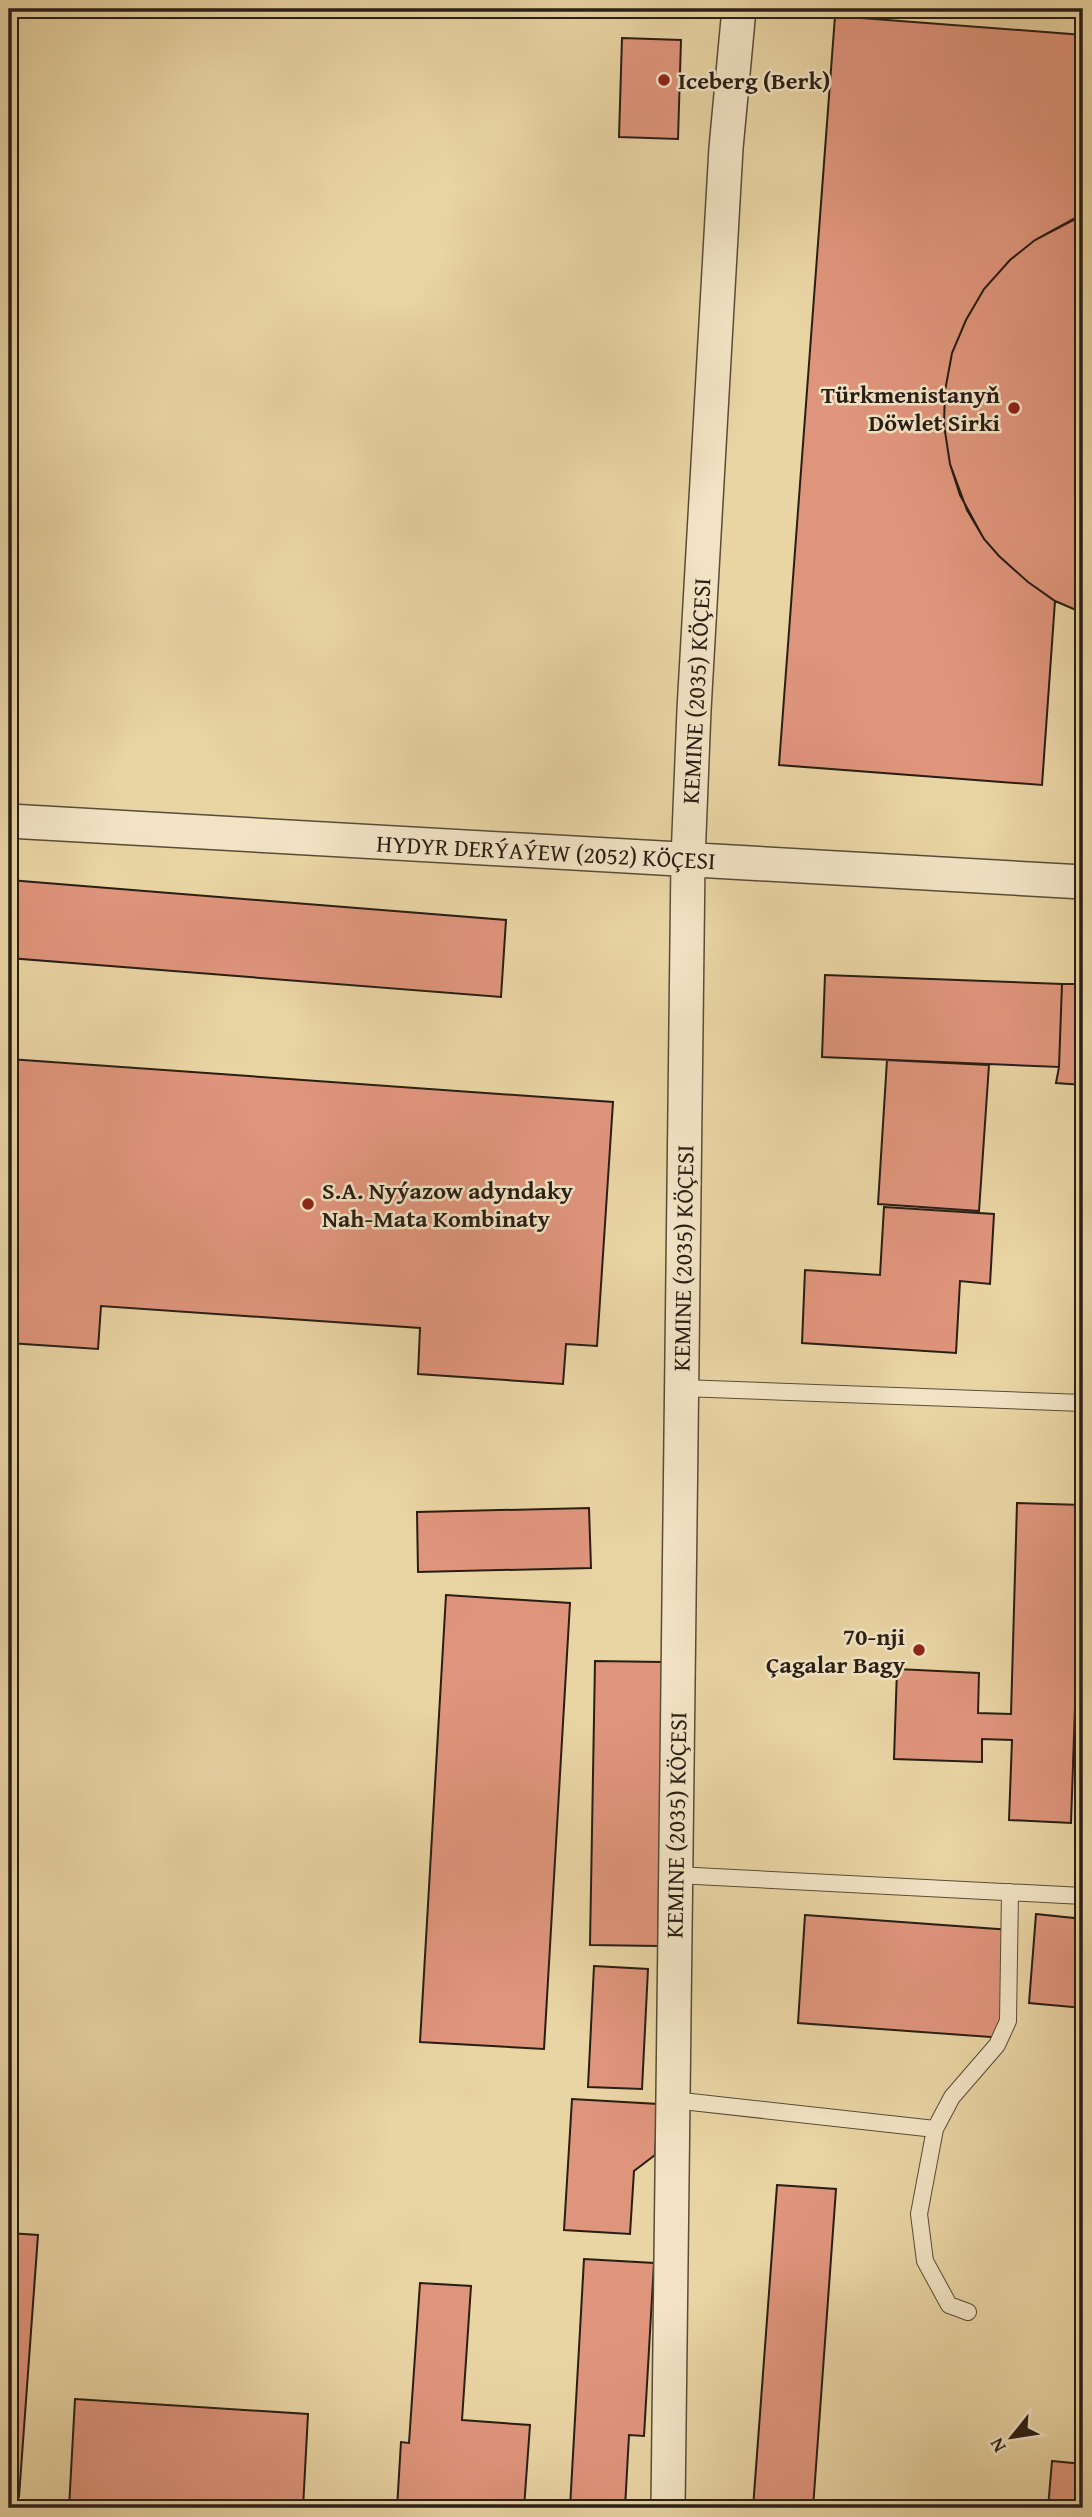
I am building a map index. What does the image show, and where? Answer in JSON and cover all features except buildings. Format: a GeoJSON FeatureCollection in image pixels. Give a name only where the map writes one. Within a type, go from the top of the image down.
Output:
{"type":"FeatureCollection","features":[{"type":"Feature","properties":{"kind":"street","name":"KEMINE (2035) KÖÇESI"},"geometry":{"type":"LineString","coordinates":[[668,2508],[688,860],[726,148],[739,9]]}},
{"type":"Feature","properties":{"kind":"street","name":"HYDYR DERÝAÝEW (2052) KÖÇESI"},"geometry":{"type":"LineString","coordinates":[[9,821],[1083,881]]}},
{"type":"Feature","properties":{"kind":"lane"},"geometry":{"type":"LineString","coordinates":[[682,1388],[1083,1403]]}},
{"type":"Feature","properties":{"kind":"lane"},"geometry":{"type":"LineString","coordinates":[[676,1875],[1083,1896]]}},
{"type":"Feature","properties":{"kind":"lane"},"geometry":{"type":"LineString","coordinates":[[968,2312],[949,2305],[925,2261],[919,2214],[935,2129],[952,2097],[997,2045],[1008,2021],[1010,1892]]}},
{"type":"Feature","properties":{"kind":"lane"},"geometry":{"type":"LineString","coordinates":[[673,2100],[935,2129]]}},
{"type":"Feature","properties":{"kind":"place","name":"Iceberg (Berk)"},"geometry":{"type":"Point","coordinates":[664,80]}},
{"type":"Feature","properties":{"kind":"place","name":"Türkmenistanyň Döwlet Sirki"},"geometry":{"type":"Point","coordinates":[1014,408]}},
{"type":"Feature","properties":{"kind":"place","name":"S.A. Nyýazow adyndaky Nah-Mata Kombinaty"},"geometry":{"type":"Point","coordinates":[308,1204]}},
{"type":"Feature","properties":{"kind":"place","name":"70-nji Çagalar Bagy"},"geometry":{"type":"Point","coordinates":[919,1650]}}]}
